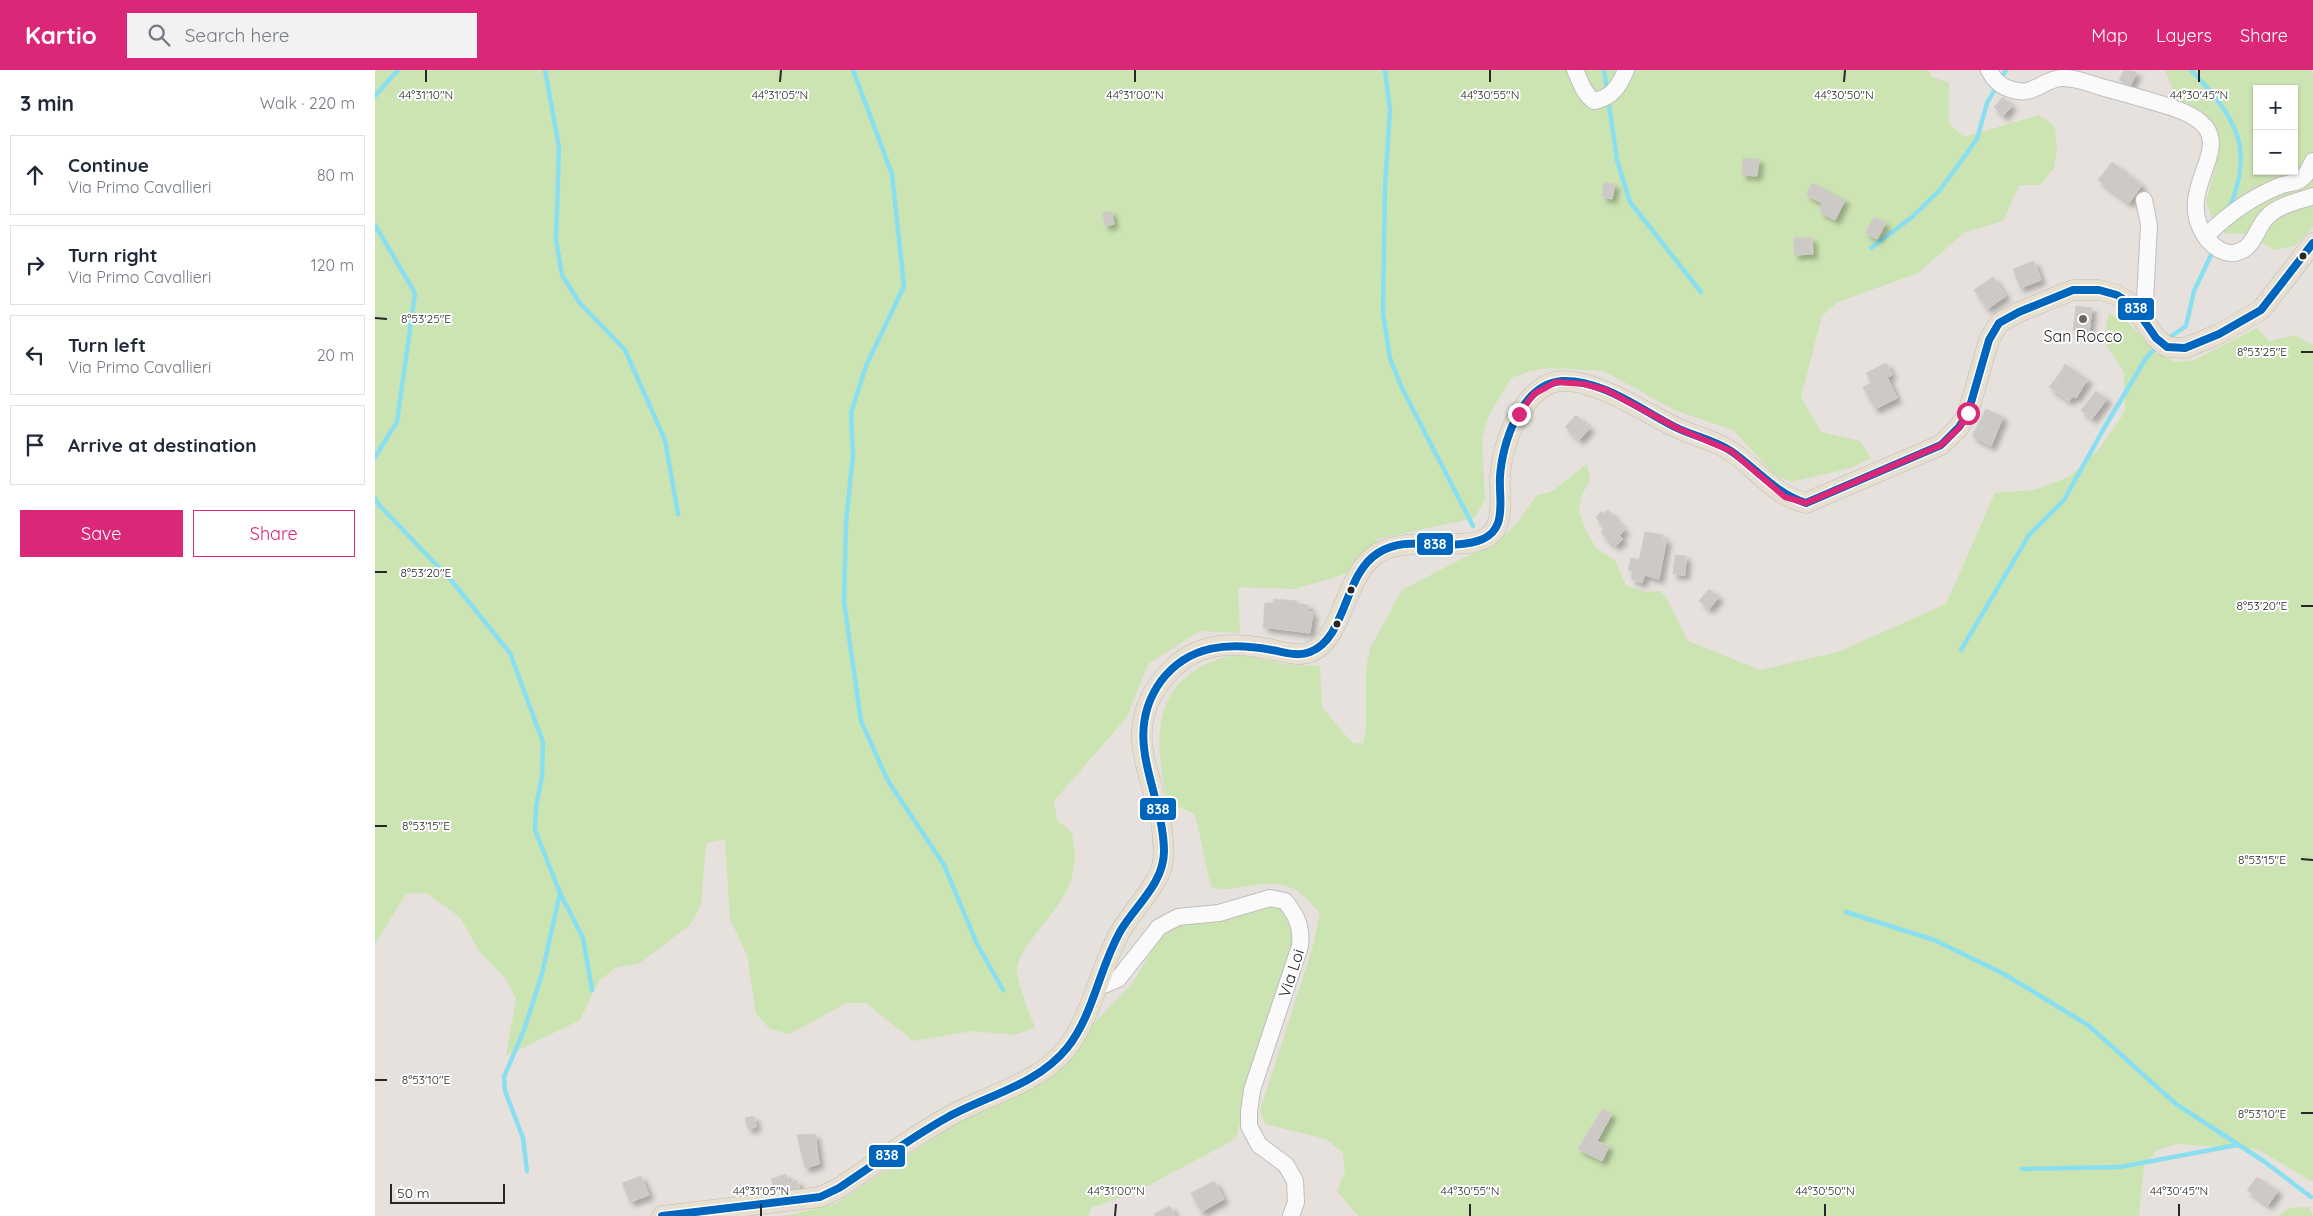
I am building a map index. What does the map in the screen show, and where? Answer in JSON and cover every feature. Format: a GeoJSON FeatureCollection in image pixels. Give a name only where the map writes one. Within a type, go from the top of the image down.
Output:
{"type":"FeatureCollection","features":[{"type":"Feature","properties":{"kind":"main road"},"geometry":{"type":"LineString","coordinates":[[662,1216],[820,1197],[839,1188],[949,1116],[1037,1074],[1066,1049],[1085,1016],[1118,936],[1160,872],[1163,855],[1163,835],[1146,766],[1141,732],[1150,699],[1161,682],[1171,670],[1185,660],[1221,644],[1250,644],[1296,655],[1312,652],[1323,642],[1341,615],[1361,568],[1377,553],[1391,547],[1417,543],[1467,543],[1481,540],[1493,534],[1498,523],[1500,472],[1510,434],[1519,414],[1534,394],[1556,382],[1584,384],[1606,390],[1679,429],[1731,451],[1785,497],[1806,503],[1941,445],[1959,428],[1968,413],[1989,340],[1999,323],[2019,312],[2073,290],[2099,290],[2117,295],[2134,306],[2156,338],[2167,347],[2185,348],[2219,334],[2261,310],[2313,243]]}},
{"type":"Feature","properties":{"kind":"street"},"geometry":{"type":"LineString","coordinates":[[1575,70],[1582,87],[1594,101],[1601,100],[1613,93],[1626,70]]}},
{"type":"Feature","properties":{"kind":"street"},"geometry":{"type":"LineString","coordinates":[[1989,70],[1999,84],[2017,91],[2030,90],[2055,79],[2073,79],[2173,108],[2199,119],[2207,128],[2211,140],[2210,152],[2197,196],[2196,204],[2199,223],[2205,236],[2213,246],[2223,252],[2241,250],[2246,247],[2261,225],[2276,210],[2313,196]]}},
{"type":"Feature","properties":{"kind":"street"},"geometry":{"type":"LineString","coordinates":[[2205,236],[2219,223],[2256,198],[2279,186],[2298,180],[2305,175],[2313,161]]}},
{"type":"Feature","properties":{"kind":"street"},"geometry":{"type":"LineString","coordinates":[[2144,200],[2149,225],[2144,319]]}},
{"type":"Feature","properties":{"kind":"street","name":"Via Loi"},"geometry":{"type":"LineString","coordinates":[[1097,988],[1118,979],[1159,927],[1178,917],[1219,914],[1270,898],[1285,901],[1297,915],[1302,932],[1300,946],[1252,1090],[1249,1126],[1259,1146],[1286,1165],[1295,1181],[1296,1202],[1291,1216]]}},
{"type":"Feature","properties":{"kind":"green space"},"geometry":{"type":"Polygon","coordinates":[[[375,70],[1929,70],[1930,76],[1949,83],[1949,124],[1964,137],[2039,115],[2055,127],[2057,148],[2054,168],[2040,185],[2019,185],[2003,221],[1965,232],[1918,273],[1838,302],[1822,316],[1801,397],[1821,432],[1860,441],[1871,458],[1851,468],[1791,482],[1774,474],[1733,430],[1674,410],[1604,371],[1549,368],[1530,371],[1511,378],[1489,415],[1482,438],[1485,499],[1475,518],[1378,539],[1352,571],[1333,578],[1294,589],[1238,587],[1240,633],[1200,631],[1148,664],[1127,717],[1054,801],[1057,820],[1072,832],[1074,864],[1068,889],[1062,900],[1026,947],[1018,964],[1018,980],[1035,1028],[1014,1035],[973,1031],[913,1041],[866,1003],[846,1003],[790,1034],[770,1029],[756,1014],[747,955],[730,919],[725,839],[706,843],[701,905],[690,925],[640,963],[615,968],[598,982],[580,1020],[506,1056],[516,999],[507,980],[479,951],[460,917],[426,893],[406,894],[375,944],[375,70]]]}},
{"type":"Feature","properties":{"kind":"green space"},"geometry":{"type":"Polygon","coordinates":[[[2165,70],[2311,70],[2313,74],[2313,226],[2295,246],[2274,250],[2247,234],[2227,234],[2219,230],[2213,221],[2206,201],[2217,162],[2216,133],[2196,108],[2177,100],[2165,70]]]}},
{"type":"Feature","properties":{"kind":"green space"},"geometry":{"type":"Polygon","coordinates":[[[2109,314],[2128,322],[2157,353],[2175,362],[2195,360],[2257,328],[2269,341],[2296,335],[2313,345],[2313,1182],[2257,1149],[2176,1144],[2157,1150],[2144,1167],[2139,1216],[1358,1216],[1337,1191],[1345,1172],[1343,1153],[1326,1139],[1265,1124],[1260,1111],[1312,949],[1320,914],[1303,895],[1286,886],[1267,884],[1226,889],[1211,887],[1195,814],[1171,801],[1163,784],[1160,736],[1166,704],[1174,690],[1199,667],[1226,657],[1243,656],[1289,665],[1320,666],[1322,707],[1352,743],[1363,744],[1366,730],[1366,669],[1370,648],[1402,590],[1498,540],[1516,524],[1537,495],[1551,492],[1587,464],[1590,480],[1582,495],[1579,511],[1587,533],[1597,549],[1615,560],[1626,586],[1646,592],[1659,591],[1666,597],[1688,641],[1760,670],[1838,652],[1946,604],[1995,493],[2034,490],[2069,477],[2098,450],[2125,412],[2124,372],[2103,340],[2109,314]]]}},
{"type":"Feature","properties":{"kind":"green space"},"geometry":{"type":"Polygon","coordinates":[[[1275,901],[1300,921],[1236,1137],[1230,1142],[1136,1192],[1091,1208],[1089,1216],[779,1216],[837,1203],[961,1120],[1073,1056],[1092,1025],[1133,983],[1159,937],[1180,923],[1275,901]]]}},
{"type":"Feature","properties":{"kind":"green space"},"geometry":{"type":"Polygon","coordinates":[[[2309,1207],[2313,1216],[2278,1216],[2289,1208],[2309,1207]]]}},
{"type":"Feature","properties":{"kind":"building"},"geometry":{"type":"Polygon","coordinates":[[[2124,70],[2137,72],[2130,86],[2119,80],[2124,70]]]}},
{"type":"Feature","properties":{"kind":"building"},"geometry":{"type":"Polygon","coordinates":[[[2003,97],[2012,106],[2003,116],[1994,107],[2003,97]]]}},
{"type":"Feature","properties":{"kind":"building"},"geometry":{"type":"Polygon","coordinates":[[[1743,158],[1759,159],[1757,176],[1742,175],[1743,158]]]}},
{"type":"Feature","properties":{"kind":"building"},"geometry":{"type":"Polygon","coordinates":[[[2112,162],[2142,185],[2129,203],[2098,180],[2112,162]]]}},
{"type":"Feature","properties":{"kind":"building"},"geometry":{"type":"Polygon","coordinates":[[[1604,182],[1615,184],[1612,199],[1602,197],[1604,182]]]}},
{"type":"Feature","properties":{"kind":"building"},"geometry":{"type":"Polygon","coordinates":[[[1812,183],[1845,200],[1835,220],[1820,212],[1822,203],[1806,195],[1812,183]]]}},
{"type":"Feature","properties":{"kind":"building"},"geometry":{"type":"Polygon","coordinates":[[[1111,211],[1114,224],[1105,226],[1102,213],[1111,211]]]}},
{"type":"Feature","properties":{"kind":"building"},"geometry":{"type":"Polygon","coordinates":[[[1874,217],[1886,223],[1877,239],[1865,233],[1874,217]]]}},
{"type":"Feature","properties":{"kind":"building"},"geometry":{"type":"Polygon","coordinates":[[[1794,238],[1812,238],[1813,254],[1794,255],[1794,238]]]}},
{"type":"Feature","properties":{"kind":"building"},"geometry":{"type":"Polygon","coordinates":[[[2034,261],[2041,280],[2020,288],[2013,269],[2034,261]]]}},
{"type":"Feature","properties":{"kind":"building"},"geometry":{"type":"Polygon","coordinates":[[[1993,277],[2006,296],[1987,309],[1974,290],[1993,277]]]}},
{"type":"Feature","properties":{"kind":"building","name":"San Rocco"},"geometry":{"type":"Polygon","coordinates":[[[2076,306],[2092,308],[2089,332],[2073,330],[2076,306]]]}},
{"type":"Feature","properties":{"kind":"building"},"geometry":{"type":"Polygon","coordinates":[[[1886,363],[1892,375],[1887,377],[1897,398],[1875,409],[1863,387],[1871,383],[1866,373],[1886,363]]]}},
{"type":"Feature","properties":{"kind":"building"},"geometry":{"type":"Polygon","coordinates":[[[2065,364],[2079,374],[2076,380],[2084,385],[2076,398],[2073,396],[2069,401],[2049,387],[2054,381],[2064,388],[2071,377],[2061,371],[2065,364]]]}},
{"type":"Feature","properties":{"kind":"building"},"geometry":{"type":"Polygon","coordinates":[[[2061,371],[2071,377],[2064,388],[2054,381],[2061,371]]]}},
{"type":"Feature","properties":{"kind":"building"},"geometry":{"type":"Polygon","coordinates":[[[2079,374],[2088,380],[2084,385],[2076,380],[2079,374]]]}},
{"type":"Feature","properties":{"kind":"building"},"geometry":{"type":"Polygon","coordinates":[[[2096,391],[2107,399],[2092,419],[2081,410],[2096,391]]]}},
{"type":"Feature","properties":{"kind":"building"},"geometry":{"type":"Polygon","coordinates":[[[1986,409],[2003,417],[1991,446],[1972,436],[1986,409]]]}},
{"type":"Feature","properties":{"kind":"building"},"geometry":{"type":"Polygon","coordinates":[[[1576,415],[1590,428],[1579,440],[1565,427],[1576,415]]]}},
{"type":"Feature","properties":{"kind":"building"},"geometry":{"type":"Polygon","coordinates":[[[1608,510],[1616,520],[1604,529],[1596,517],[1602,511],[1603,514],[1608,510]]]}},
{"type":"Feature","properties":{"kind":"building"},"geometry":{"type":"Polygon","coordinates":[[[1616,520],[1625,530],[1610,543],[1601,532],[1616,520]]]}},
{"type":"Feature","properties":{"kind":"building"},"geometry":{"type":"Polygon","coordinates":[[[1645,532],[1663,535],[1662,539],[1667,540],[1667,542],[1644,537],[1645,532]]]}},
{"type":"Feature","properties":{"kind":"building"},"geometry":{"type":"Polygon","coordinates":[[[1619,535],[1623,539],[1615,546],[1611,542],[1619,535]]]}},
{"type":"Feature","properties":{"kind":"building"},"geometry":{"type":"Polygon","coordinates":[[[1644,537],[1666,542],[1659,579],[1628,570],[1631,558],[1639,560],[1644,537]]]}},
{"type":"Feature","properties":{"kind":"building"},"geometry":{"type":"Polygon","coordinates":[[[1675,555],[1686,556],[1685,575],[1673,574],[1675,555]]]}},
{"type":"Feature","properties":{"kind":"building"},"geometry":{"type":"Polygon","coordinates":[[[1633,571],[1645,574],[1642,583],[1631,579],[1633,571]]]}},
{"type":"Feature","properties":{"kind":"building"},"geometry":{"type":"Polygon","coordinates":[[[1709,589],[1719,597],[1709,609],[1699,601],[1709,589]]]}},
{"type":"Feature","properties":{"kind":"building"},"geometry":{"type":"Polygon","coordinates":[[[1274,599],[1297,601],[1297,604],[1309,605],[1308,612],[1313,612],[1310,633],[1263,627],[1265,603],[1273,603],[1274,599]]]}},
{"type":"Feature","properties":{"kind":"building"},"geometry":{"type":"Polygon","coordinates":[[[1602,1109],[1612,1114],[1597,1141],[1609,1146],[1602,1161],[1578,1149],[1602,1109]]]}},
{"type":"Feature","properties":{"kind":"building"},"geometry":{"type":"Polygon","coordinates":[[[754,1116],[756,1127],[748,1129],[745,1118],[754,1116]]]}},
{"type":"Feature","properties":{"kind":"building"},"geometry":{"type":"Polygon","coordinates":[[[815,1134],[819,1164],[805,1168],[797,1135],[815,1134]]]}},
{"type":"Feature","properties":{"kind":"building"},"geometry":{"type":"Polygon","coordinates":[[[786,1174],[789,1183],[774,1188],[771,1179],[786,1174]]]}},
{"type":"Feature","properties":{"kind":"building"},"geometry":{"type":"Polygon","coordinates":[[[641,1176],[649,1195],[630,1202],[622,1183],[641,1176]]]}},
{"type":"Feature","properties":{"kind":"building"},"geometry":{"type":"Polygon","coordinates":[[[2257,1177],[2278,1191],[2268,1205],[2247,1190],[2257,1177]]]}},
{"type":"Feature","properties":{"kind":"building"},"geometry":{"type":"Polygon","coordinates":[[[797,1180],[801,1195],[792,1197],[789,1183],[797,1180]]]}},
{"type":"Feature","properties":{"kind":"building"},"geometry":{"type":"Polygon","coordinates":[[[1214,1181],[1224,1199],[1201,1212],[1191,1193],[1214,1181]]]}},
{"type":"Feature","properties":{"kind":"building"},"geometry":{"type":"Polygon","coordinates":[[[789,1183],[791,1192],[777,1196],[774,1188],[789,1183]]]}},
{"type":"Feature","properties":{"kind":"building"},"geometry":{"type":"Polygon","coordinates":[[[1170,1206],[1175,1216],[1155,1216],[1154,1214],[1170,1206]]]}},
{"type":"Feature","properties":{"kind":"waterway"},"geometry":{"type":"LineString","coordinates":[[375,96],[398,70]]}},
{"type":"Feature","properties":{"kind":"waterway"},"geometry":{"type":"LineString","coordinates":[[545,70],[559,147],[556,240],[562,275],[579,302],[625,350],[665,440],[678,514]]}},
{"type":"Feature","properties":{"kind":"waterway"},"geometry":{"type":"LineString","coordinates":[[853,70],[892,174],[904,286],[866,366],[851,413],[853,455],[846,523],[844,602],[861,721],[888,781],[944,865],[977,944],[1003,990]]}},
{"type":"Feature","properties":{"kind":"waterway"},"geometry":{"type":"LineString","coordinates":[[1385,70],[1390,110],[1385,187],[1383,313],[1390,358],[1401,386],[1473,526]]}},
{"type":"Feature","properties":{"kind":"waterway"},"geometry":{"type":"LineString","coordinates":[[1604,70],[1607,91]]}},
{"type":"Feature","properties":{"kind":"waterway"},"geometry":{"type":"LineString","coordinates":[[1871,248],[1911,218],[1940,190],[1977,139],[1987,103],[2006,70]]}},
{"type":"Feature","properties":{"kind":"waterway"},"geometry":{"type":"LineString","coordinates":[[2191,70],[2219,102],[2236,133],[2240,149],[2241,167],[2237,187],[2229,209]]}},
{"type":"Feature","properties":{"kind":"waterway"},"geometry":{"type":"LineString","coordinates":[[1608,98],[1617,160],[1630,202],[1701,292]]}},
{"type":"Feature","properties":{"kind":"waterway"},"geometry":{"type":"LineString","coordinates":[[375,225],[415,293],[397,422],[375,457]]}},
{"type":"Feature","properties":{"kind":"waterway"},"geometry":{"type":"LineString","coordinates":[[2166,340],[2186,326],[2194,291],[2214,249]]}},
{"type":"Feature","properties":{"kind":"waterway"},"geometry":{"type":"LineString","coordinates":[[1961,650],[2029,535],[2064,500],[2146,358],[2157,346]]}},
{"type":"Feature","properties":{"kind":"waterway"},"geometry":{"type":"LineString","coordinates":[[375,498],[379,505],[451,580],[510,653],[543,742],[542,777],[536,806],[535,830],[560,893],[583,938],[592,990]]}},
{"type":"Feature","properties":{"kind":"waterway"},"geometry":{"type":"LineString","coordinates":[[527,1171],[523,1138],[505,1091],[504,1077],[524,1030],[542,974],[560,893]]}},
{"type":"Feature","properties":{"kind":"waterway"},"geometry":{"type":"LineString","coordinates":[[1846,912],[1934,940],[2004,974],[2088,1025],[2176,1104],[2265,1162],[2311,1197]]}},
{"type":"Feature","properties":{"kind":"waterway"},"geometry":{"type":"LineString","coordinates":[[2022,1169],[2120,1167],[2237,1145]]}},
{"type":"Feature","properties":{"kind":"transit line","name":"838"},"geometry":{"type":"LineString","coordinates":[[662,1216],[820,1197],[839,1188],[934,1125],[963,1109],[1027,1080],[1055,1061],[1067,1048],[1084,1021],[1113,945],[1127,921],[1148,893],[1163,863],[1162,829],[1144,744],[1144,723],[1149,702],[1161,681],[1184,659],[1211,649],[1241,646],[1296,654],[1310,652],[1322,645],[1331,634],[1358,576],[1367,563],[1378,553],[1390,547],[1403,544],[1470,543],[1483,539],[1490,534],[1498,523],[1501,506],[1500,477],[1510,432],[1516,417],[1535,392],[1548,385],[1562,381],[1592,385],[1606,390],[1675,427],[1724,447],[1776,487],[1795,499],[1806,503],[1941,445],[1959,427],[1968,413],[1989,340],[1999,323],[2019,312],[2073,290],[2099,290],[2117,295],[2134,306],[2156,338],[2167,347],[2185,348],[2219,334],[2261,310],[2313,243]]}},
{"type":"Feature","properties":{"kind":"place","name":"San Rocco"},"geometry":{"type":"Point","coordinates":[2083,319]}},
{"type":"Feature","properties":{"kind":"route"},"geometry":{"type":"LineString","coordinates":[[1519,414],[1534,394],[1556,382],[1584,384],[1606,390],[1679,429],[1731,451],[1785,497],[1806,503],[1817,500],[1941,445],[1959,428],[1968,413]]}}]}
